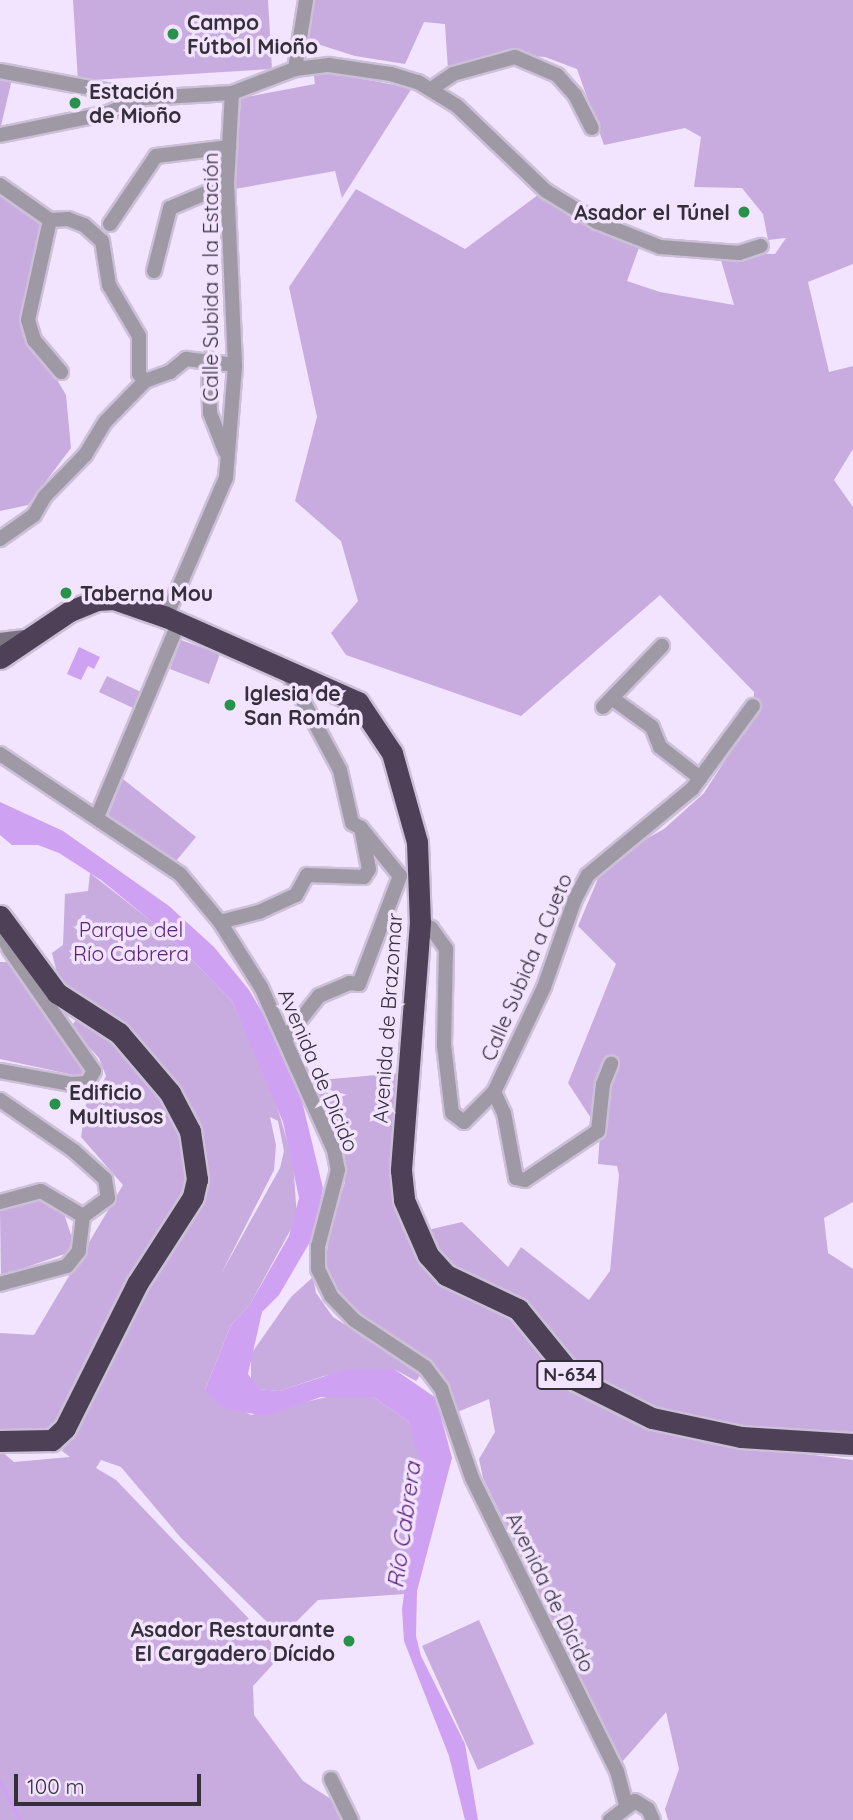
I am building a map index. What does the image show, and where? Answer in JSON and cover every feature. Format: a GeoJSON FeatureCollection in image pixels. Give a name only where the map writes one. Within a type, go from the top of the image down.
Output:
{"type":"FeatureCollection","features":[{"type":"Feature","properties":{"kind":"highway","name":"Avenida de Brazomar"},"geometry":{"type":"LineString","coordinates":[[0,658],[25,639],[97,600],[114,599],[172,620],[291,670],[358,702],[392,753],[416,842],[420,922],[401,1170],[404,1200],[428,1255],[455,1280],[518,1309],[576,1380],[652,1418],[741,1437],[853,1444]]}},
{"type":"Feature","properties":{"kind":"highway"},"geometry":{"type":"LineString","coordinates":[[0,1441],[52,1440],[65,1428],[137,1284],[193,1196],[197,1158],[190,1131],[170,1093],[141,1055],[119,1034],[57,993],[4,920]]}},
{"type":"Feature","properties":{"kind":"street"},"geometry":{"type":"LineString","coordinates":[[295,69],[306,0]]}},
{"type":"Feature","properties":{"kind":"street"},"geometry":{"type":"LineString","coordinates":[[431,89],[453,74],[488,61],[515,57],[556,75],[575,95],[592,128]]}},
{"type":"Feature","properties":{"kind":"street"},"geometry":{"type":"LineString","coordinates":[[0,71],[144,97],[232,93],[295,69],[329,65],[379,72],[431,89],[457,106],[546,191],[597,222],[660,247],[739,253],[761,246]]}},
{"type":"Feature","properties":{"kind":"street","name":"Calle Subida a la Estación"},"geometry":{"type":"LineString","coordinates":[[97,817],[226,478],[235,365],[227,184],[232,93]]}},
{"type":"Feature","properties":{"kind":"street"},"geometry":{"type":"LineString","coordinates":[[0,135],[108,113],[144,97]]}},
{"type":"Feature","properties":{"kind":"street"},"geometry":{"type":"LineString","coordinates":[[110,224],[156,156],[229,148]]}},
{"type":"Feature","properties":{"kind":"street"},"geometry":{"type":"LineString","coordinates":[[153,271],[170,208],[227,184]]}},
{"type":"Feature","properties":{"kind":"street"},"geometry":{"type":"LineString","coordinates":[[0,185],[50,220],[68,219],[84,225],[102,241],[109,285],[139,337],[139,374],[145,381]]}},
{"type":"Feature","properties":{"kind":"street"},"geometry":{"type":"LineString","coordinates":[[50,220],[28,320],[34,340],[61,372]]}},
{"type":"Feature","properties":{"kind":"street"},"geometry":{"type":"LineString","coordinates":[[0,539],[34,516],[45,496],[85,455],[105,422],[145,381],[170,372],[186,359],[209,359],[235,365]]}},
{"type":"Feature","properties":{"kind":"street"},"geometry":{"type":"LineString","coordinates":[[209,359],[206,389],[210,413],[227,455]]}},
{"type":"Feature","properties":{"kind":"street"},"geometry":{"type":"LineString","coordinates":[[0,642],[25,639]]}},
{"type":"Feature","properties":{"kind":"street"},"geometry":{"type":"LineString","coordinates":[[662,646],[608,703],[652,727],[660,747],[700,778]]}},
{"type":"Feature","properties":{"kind":"street"},"geometry":{"type":"LineString","coordinates":[[285,1039],[319,996],[349,983],[359,984],[400,876],[361,828],[352,823],[340,770],[289,676],[291,670]]}},
{"type":"Feature","properties":{"kind":"street","name":"Calle Subida a Cueto"},"geometry":{"type":"LineString","coordinates":[[420,922],[432,928],[446,949],[444,1045],[454,1119],[464,1122],[495,1092],[544,987],[575,899],[588,874],[656,823],[700,778],[752,706]]}},
{"type":"Feature","properties":{"kind":"street","name":"Avenida de Dícido"},"geometry":{"type":"LineString","coordinates":[[0,754],[159,857],[220,922],[261,987],[334,1150],[338,1170],[318,1246],[318,1269],[331,1296],[354,1320],[425,1367],[441,1388],[472,1478],[617,1771],[626,1804]]}},
{"type":"Feature","properties":{"kind":"street"},"geometry":{"type":"LineString","coordinates":[[220,922],[260,912],[296,895],[307,875],[364,877],[369,869],[361,828]]}},
{"type":"Feature","properties":{"kind":"street"},"geometry":{"type":"LineString","coordinates":[[0,1071],[71,1084],[87,1083],[94,1071],[10,950],[4,939],[4,920]]}},
{"type":"Feature","properties":{"kind":"street"},"geometry":{"type":"LineString","coordinates":[[495,1092],[504,1113],[516,1178],[525,1180],[598,1131],[603,1084],[611,1064]]}},
{"type":"Feature","properties":{"kind":"street"},"geometry":{"type":"LineString","coordinates":[[0,1100],[74,1151],[105,1178],[108,1198],[83,1216],[79,1251],[67,1266],[0,1283]]}},
{"type":"Feature","properties":{"kind":"street"},"geometry":{"type":"LineString","coordinates":[[0,1202],[41,1191],[70,1204],[83,1216]]}},
{"type":"Feature","properties":{"kind":"street"},"geometry":{"type":"LineString","coordinates":[[331,1779],[351,1820]]}},
{"type":"Feature","properties":{"kind":"street"},"geometry":{"type":"LineString","coordinates":[[610,1820],[623,1814],[626,1804],[642,1804],[653,1820]]}},
{"type":"Feature","properties":{"kind":"green space","name":"Campo Fútbol Mioño"},"geometry":{"type":"Polygon","coordinates":[[[73,0],[268,0],[272,69],[78,81],[73,0]]]}},
{"type":"Feature","properties":{"kind":"green space"},"geometry":{"type":"Polygon","coordinates":[[[314,0],[853,0],[853,264],[808,282],[829,372],[853,366],[853,449],[834,480],[853,507],[853,1202],[824,1218],[828,1253],[853,1269],[853,1438],[692,1424],[585,1381],[534,1314],[448,1268],[419,1232],[462,1222],[508,1267],[521,1247],[589,1300],[610,1271],[619,1175],[617,1166],[598,1164],[600,1132],[568,1083],[616,964],[578,926],[611,848],[628,849],[664,829],[704,793],[753,717],[754,692],[660,595],[521,716],[346,655],[331,633],[358,601],[341,541],[295,501],[317,417],[289,287],[356,189],[465,249],[542,192],[567,213],[640,245],[627,281],[660,292],[734,305],[719,253],[775,254],[786,238],[768,240],[763,214],[742,188],[694,187],[701,137],[685,128],[604,145],[577,69],[545,57],[499,54],[448,70],[445,24],[424,22],[405,64],[355,56],[305,40],[314,0]]]}},
{"type":"Feature","properties":{"kind":"green space"},"geometry":{"type":"Polygon","coordinates":[[[313,70],[412,88],[342,198],[335,171],[235,189],[241,98],[315,84],[313,70]]]}},
{"type":"Feature","properties":{"kind":"green space"},"geometry":{"type":"Polygon","coordinates":[[[0,76],[12,79],[0,130],[0,76]]]}},
{"type":"Feature","properties":{"kind":"green space"},"geometry":{"type":"Polygon","coordinates":[[[0,187],[41,223],[24,324],[66,395],[71,448],[28,505],[0,511],[0,187]]]}},
{"type":"Feature","properties":{"kind":"green space"},"geometry":{"type":"Polygon","coordinates":[[[181,640],[220,654],[209,684],[170,669],[181,640]]]}},
{"type":"Feature","properties":{"kind":"green space"},"geometry":{"type":"Polygon","coordinates":[[[107,676],[141,692],[133,708],[99,692],[107,676]]]}},
{"type":"Feature","properties":{"kind":"green space"},"geometry":{"type":"Polygon","coordinates":[[[123,779],[196,837],[176,861],[107,818],[123,779]]]}},
{"type":"Feature","properties":{"kind":"green space","name":"Parque del Río Cabrera"},"geometry":{"type":"Polygon","coordinates":[[[90,873],[164,931],[232,1001],[273,1093],[293,1161],[297,1218],[249,1306],[231,1325],[205,1390],[251,1415],[335,1395],[373,1397],[408,1421],[419,1448],[421,1485],[405,1594],[318,1600],[278,1640],[267,1622],[181,1538],[121,1467],[101,1460],[96,1468],[116,1480],[271,1642],[275,1662],[253,1686],[254,1715],[303,1781],[337,1803],[347,1820],[0,1820],[0,1450],[14,1462],[70,1457],[62,1451],[76,1430],[139,1294],[206,1192],[208,1162],[192,1113],[88,1002],[58,977],[52,953],[63,945],[65,894],[88,891],[90,873]],[[270,1117],[276,1145],[274,1170],[221,1274],[280,1168],[284,1151],[278,1121],[270,1117]]]}},
{"type":"Feature","properties":{"kind":"green space"},"geometry":{"type":"Polygon","coordinates":[[[0,962],[7,962],[86,1067],[85,1073],[78,1076],[0,1059],[0,962]]]}},
{"type":"Feature","properties":{"kind":"green space"},"geometry":{"type":"Polygon","coordinates":[[[78,1017],[124,1050],[157,1090],[183,1137],[187,1186],[58,1425],[46,1430],[0,1431],[0,1333],[34,1335],[123,1185],[81,1137],[87,1097],[98,1091],[106,1076],[99,1058],[71,1027],[78,1017]]]}},
{"type":"Feature","properties":{"kind":"green space"},"geometry":{"type":"Polygon","coordinates":[[[399,1073],[394,1189],[401,1224],[445,1285],[523,1326],[549,1370],[577,1390],[635,1418],[692,1439],[853,1460],[853,1820],[668,1820],[665,1809],[679,1769],[666,1712],[622,1762],[483,1478],[479,1459],[495,1432],[489,1399],[455,1413],[433,1366],[357,1317],[337,1296],[325,1267],[330,1229],[345,1182],[345,1157],[309,1081],[399,1073]]]}},
{"type":"Feature","properties":{"kind":"green space"},"geometry":{"type":"Polygon","coordinates":[[[40,1197],[64,1214],[76,1250],[1,1276],[0,1210],[40,1197]]]}},
{"type":"Feature","properties":{"kind":"green space"},"geometry":{"type":"Polygon","coordinates":[[[313,1277],[316,1293],[333,1317],[422,1373],[416,1381],[394,1369],[324,1376],[279,1391],[259,1389],[251,1383],[251,1354],[291,1297],[313,1277]]]}},
{"type":"Feature","properties":{"kind":"green space"},"geometry":{"type":"Polygon","coordinates":[[[479,1620],[534,1744],[478,1770],[422,1646],[479,1620]]]}},
{"type":"Feature","properties":{"kind":"shaded area"},"geometry":{"type":"Polygon","coordinates":[[[79,647],[100,657],[94,669],[88,666],[81,680],[67,674],[79,647]]]}},
{"type":"Feature","properties":{"kind":"shaded area"},"geometry":{"type":"Polygon","coordinates":[[[0,802],[63,831],[169,906],[214,947],[249,990],[272,1029],[302,1101],[323,1188],[314,1235],[279,1295],[262,1312],[248,1374],[259,1389],[279,1391],[347,1369],[394,1369],[436,1398],[452,1458],[417,1591],[416,1636],[421,1656],[465,1744],[478,1820],[465,1820],[449,1756],[404,1641],[402,1609],[422,1468],[408,1421],[373,1397],[321,1397],[266,1416],[224,1409],[205,1390],[231,1325],[249,1306],[289,1236],[299,1198],[283,1122],[232,1001],[167,934],[101,880],[59,853],[38,845],[12,845],[0,835],[0,802]]]}},
{"type":"Feature","properties":{"kind":"waterway"},"geometry":{"type":"LineString","coordinates":[[0,1781],[21,1820]]}},
{"type":"Feature","properties":{"kind":"place","name":"Campo Fútbol Mioño"},"geometry":{"type":"Point","coordinates":[173,34]}},
{"type":"Feature","properties":{"kind":"place","name":"Estación de Mioño"},"geometry":{"type":"Point","coordinates":[75,103]}},
{"type":"Feature","properties":{"kind":"place","name":"Asador el Túnel"},"geometry":{"type":"Point","coordinates":[744,212]}},
{"type":"Feature","properties":{"kind":"place","name":"Taberna Mou"},"geometry":{"type":"Point","coordinates":[66,593]}},
{"type":"Feature","properties":{"kind":"place","name":"Iglesia de San Román"},"geometry":{"type":"Point","coordinates":[230,705]}},
{"type":"Feature","properties":{"kind":"place","name":"Edificio Multiusos"},"geometry":{"type":"Point","coordinates":[55,1104]}},
{"type":"Feature","properties":{"kind":"place","name":"Asador Restaurante El Cargadero Dícido"},"geometry":{"type":"Point","coordinates":[349,1641]}},
{"type":"Feature","properties":{"kind":"water label","name":"Río Cabrera"},"geometry":{"type":"Point","coordinates":[404,1525]}}]}
